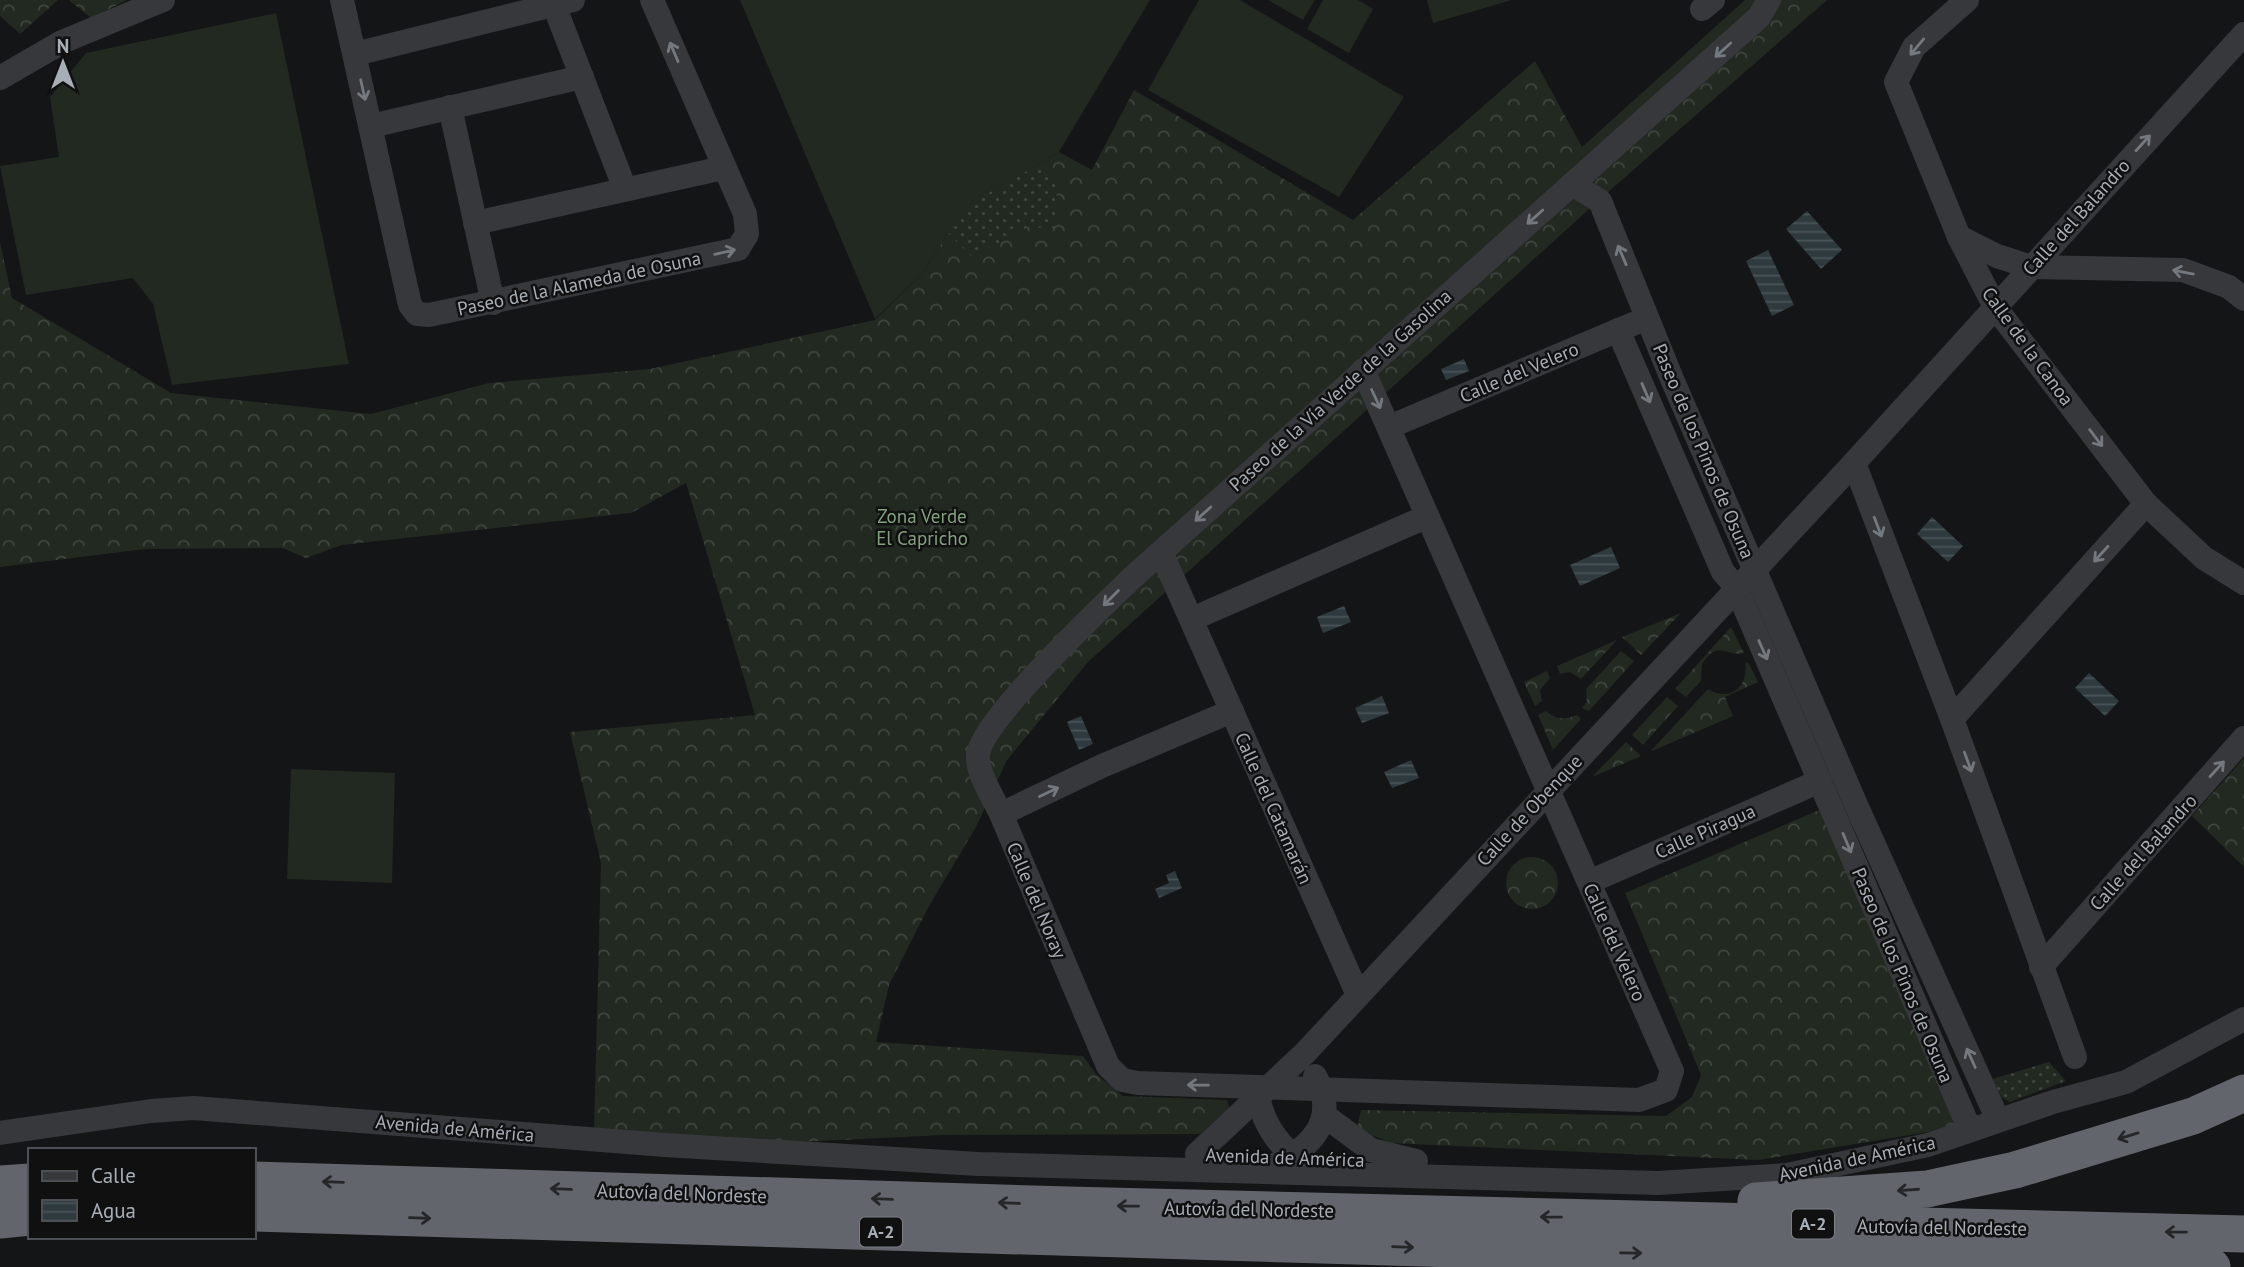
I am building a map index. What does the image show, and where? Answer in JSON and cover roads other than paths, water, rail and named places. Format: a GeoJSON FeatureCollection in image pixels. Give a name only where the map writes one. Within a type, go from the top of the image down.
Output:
{"type":"FeatureCollection","features":[{"type":"Feature","properties":{"kind":"highway"},"geometry":{"type":"LineString","coordinates":[[1644,1220],[1719,1202],[1927,1189],[2003,1173],[2193,1116],[2244,1093]]}},
{"type":"Feature","properties":{"kind":"highway","name":"Autovía del Nordeste"},"geometry":{"type":"LineString","coordinates":[[256,1180],[1644,1220],[2244,1234]]}},
{"type":"Feature","properties":{"kind":"highway"},"geometry":{"type":"LineString","coordinates":[[0,1184],[28,1182]]}},
{"type":"Feature","properties":{"kind":"highway","name":"Autovía del Nordeste"},"geometry":{"type":"LineString","coordinates":[[256,1213],[1476,1250],[2212,1267]]}},
{"type":"Feature","properties":{"kind":"highway"},"geometry":{"type":"LineString","coordinates":[[0,1220],[28,1217]]}},
{"type":"Feature","properties":{"kind":"highway"},"geometry":{"type":"LineString","coordinates":[[550,1222],[591,1238],[1036,1252],[1375,1267]]}},
{"type":"Feature","properties":{"kind":"street"},"geometry":{"type":"LineString","coordinates":[[0,81],[22,74],[37,57],[62,42],[163,0]]}},
{"type":"Feature","properties":{"kind":"street","name":"Paseo de la Alameda de Osuna"},"geometry":{"type":"LineString","coordinates":[[342,0],[410,304],[416,314],[429,315],[738,249],[747,234],[745,214],[652,0]]}},
{"type":"Feature","properties":{"kind":"street","name":"Paseo de la Vía Verde de la Gasolina"},"geometry":{"type":"LineString","coordinates":[[1001,814],[981,768],[978,756],[981,746],[1007,707],[1059,650],[1161,552],[1759,17],[1769,0]]}},
{"type":"Feature","properties":{"kind":"street","name":"Calle de la Canoa"},"geometry":{"type":"LineString","coordinates":[[1967,0],[1914,47],[1896,82],[1959,237],[1995,307],[2146,503],[2204,558],[2244,583]]}},
{"type":"Feature","properties":{"kind":"street"},"geometry":{"type":"LineString","coordinates":[[355,54],[563,2],[582,77],[625,189]]}},
{"type":"Feature","properties":{"kind":"street","name":"Calle del Balandro"},"geometry":{"type":"LineString","coordinates":[[1755,569],[2244,34]]}},
{"type":"Feature","properties":{"kind":"street"},"geometry":{"type":"LineString","coordinates":[[371,126],[582,77]]}},
{"type":"Feature","properties":{"kind":"street"},"geometry":{"type":"LineString","coordinates":[[450,107],[493,303]]}},
{"type":"Feature","properties":{"kind":"street"},"geometry":{"type":"LineString","coordinates":[[475,223],[723,168]]}},
{"type":"Feature","properties":{"kind":"street","name":"Paseo de los Pinos de Osuna"},"geometry":{"type":"LineString","coordinates":[[1572,184],[1600,201],[1857,807],[1998,1120]]}},
{"type":"Feature","properties":{"kind":"street"},"geometry":{"type":"LineString","coordinates":[[1959,237],[1997,256],[2031,267],[2183,270],[2229,287],[2244,299]]}},
{"type":"Feature","properties":{"kind":"street","name":"Calle del Velero"},"geometry":{"type":"LineString","coordinates":[[1389,427],[1648,317]]}},
{"type":"Feature","properties":{"kind":"street","name":"Paseo de los Pinos de Osuna"},"geometry":{"type":"LineString","coordinates":[[1618,331],[1723,572],[1736,587],[1970,1130]]}},
{"type":"Feature","properties":{"kind":"street","name":"Calle del Velero"},"geometry":{"type":"LineString","coordinates":[[1262,1092],[1323,1089],[1639,1100],[1666,1090],[1672,1071],[1363,370]]}},
{"type":"Feature","properties":{"kind":"street"},"geometry":{"type":"LineString","coordinates":[[1854,463],[1952,719],[2075,1057]]}},
{"type":"Feature","properties":{"kind":"street"},"geometry":{"type":"LineString","coordinates":[[1952,719],[2146,503]]}},
{"type":"Feature","properties":{"kind":"street"},"geometry":{"type":"LineString","coordinates":[[1192,619],[1426,517]]}},
{"type":"Feature","properties":{"kind":"street","name":"Calle del Catamarán"},"geometry":{"type":"LineString","coordinates":[[1161,552],[1358,995]]}},
{"type":"Feature","properties":{"kind":"street","name":"Calle de Obenque"},"geometry":{"type":"LineString","coordinates":[[1196,1154],[1305,1053],[1755,569]]}},
{"type":"Feature","properties":{"kind":"street"},"geometry":{"type":"LineString","coordinates":[[1001,814],[1102,766],[1232,711]]}},
{"type":"Feature","properties":{"kind":"street","name":"Paseo de los Pinos de Osuna"},"geometry":{"type":"LineString","coordinates":[[1824,729],[1820,780],[1830,791],[1857,807]]}},
{"type":"Feature","properties":{"kind":"street","name":"Calle del Balandro"},"geometry":{"type":"LineString","coordinates":[[2041,967],[2244,738]]}},
{"type":"Feature","properties":{"kind":"street","name":"Calle Piragua"},"geometry":{"type":"LineString","coordinates":[[1589,882],[1820,780]]}},
{"type":"Feature","properties":{"kind":"street","name":"Calle del Noray"},"geometry":{"type":"LineString","coordinates":[[1001,814],[1108,1066],[1116,1076],[1138,1083],[1262,1092]]}},
{"type":"Feature","properties":{"kind":"street","name":"Avenida de América"},"geometry":{"type":"LineString","coordinates":[[0,1133],[151,1111],[194,1108],[665,1145],[978,1164],[1658,1183],[1787,1175],[1928,1145],[1998,1120],[2126,1082],[2244,1019]]}},
{"type":"Feature","properties":{"kind":"street"},"geometry":{"type":"LineString","coordinates":[[1258,1172],[1294,1157],[1314,1135],[1325,1116],[1323,1089],[1305,1053]]}},
{"type":"Feature","properties":{"kind":"street"},"geometry":{"type":"LineString","coordinates":[[1262,1092],[1266,1123],[1294,1157],[1322,1169],[1358,1176]]}},
{"type":"Feature","properties":{"kind":"street"},"geometry":{"type":"LineString","coordinates":[[1325,1116],[1371,1150],[1416,1161]]}},
{"type":"Feature","properties":{"kind":"street","name":"Avenida de América"},"geometry":{"type":"LineString","coordinates":[[912,1158],[1046,1152],[1497,1163],[1658,1183]]}},
{"type":"Feature","properties":{"kind":"water"},"geometry":{"type":"Polygon","coordinates":[[[1807,211],[1842,250],[1821,269],[1786,229],[1807,211]]]}},
{"type":"Feature","properties":{"kind":"water"},"geometry":{"type":"Polygon","coordinates":[[[1768,250],[1794,305],[1772,316],[1746,261],[1768,250]]]}},
{"type":"Feature","properties":{"kind":"water"},"geometry":{"type":"Polygon","coordinates":[[[1464,359],[1469,371],[1446,380],[1441,369],[1464,359]]]}},
{"type":"Feature","properties":{"kind":"water"},"geometry":{"type":"Polygon","coordinates":[[[1932,517],[1963,546],[1948,562],[1917,534],[1932,517]]]}},
{"type":"Feature","properties":{"kind":"water"},"geometry":{"type":"Polygon","coordinates":[[[1611,547],[1620,568],[1580,586],[1570,565],[1611,547]]]}},
{"type":"Feature","properties":{"kind":"water"},"geometry":{"type":"Polygon","coordinates":[[[1344,606],[1351,622],[1323,633],[1317,617],[1344,606]]]}},
{"type":"Feature","properties":{"kind":"water"},"geometry":{"type":"Polygon","coordinates":[[[2089,673],[2119,701],[2105,716],[2075,688],[2089,673]]]}},
{"type":"Feature","properties":{"kind":"water"},"geometry":{"type":"Polygon","coordinates":[[[1382,696],[1389,713],[1362,723],[1355,708],[1382,696]]]}},
{"type":"Feature","properties":{"kind":"water"},"geometry":{"type":"Polygon","coordinates":[[[1081,716],[1093,744],[1079,750],[1067,722],[1081,716]]]}},
{"type":"Feature","properties":{"kind":"water"},"geometry":{"type":"Polygon","coordinates":[[[1411,760],[1419,778],[1392,788],[1384,772],[1411,760]]]}},
{"type":"Feature","properties":{"kind":"water"},"geometry":{"type":"Polygon","coordinates":[[[1175,871],[1182,888],[1159,898],[1155,889],[1169,883],[1166,875],[1175,871]]]}},
{"type":"Feature","properties":{"kind":"park label","name":"Zona Verde El Capricho"},"geometry":{"type":"Point","coordinates":[922,527]}}]}
